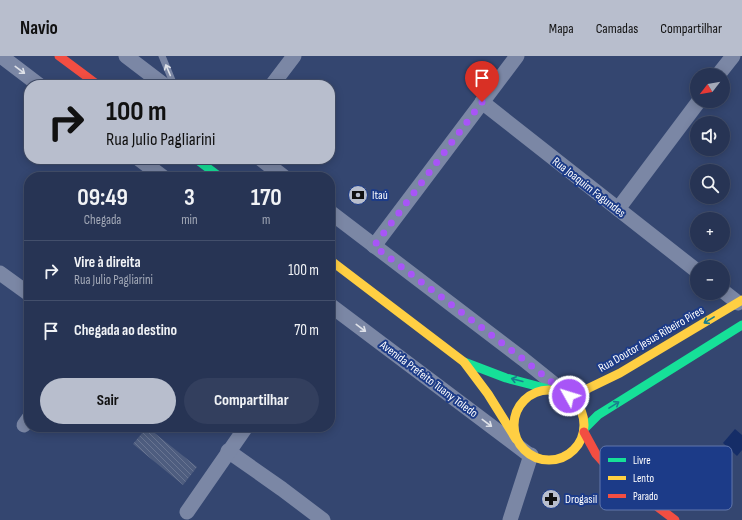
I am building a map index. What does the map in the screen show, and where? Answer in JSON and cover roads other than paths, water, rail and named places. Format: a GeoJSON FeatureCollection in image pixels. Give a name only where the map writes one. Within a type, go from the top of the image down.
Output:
{"type":"FeatureCollection","features":[{"type":"Feature","properties":{"kind":"main road"},"geometry":{"type":"LineString","coordinates":[[59,56],[91,80]]}},
{"type":"Feature","properties":{"kind":"main road"},"geometry":{"type":"LineString","coordinates":[[203,164],[213,172]]}},
{"type":"Feature","properties":{"kind":"main road","name":"Avenida Prefeito Tuany Toledo"},"geometry":{"type":"LineString","coordinates":[[335,264],[464,362],[488,394],[516,439]]}},
{"type":"Feature","properties":{"kind":"main road","name":"Rua Doutor Jesus Ribeiro Pires"},"geometry":{"type":"LineString","coordinates":[[570,398],[620,373],[740,302]]}},
{"type":"Feature","properties":{"kind":"main road"},"geometry":{"type":"LineString","coordinates":[[600,458],[596,454],[584,431],[582,413],[578,405],[570,398],[554,390],[545,390],[536,392],[521,403],[516,411],[514,421],[516,439],[521,447],[538,459],[547,461],[556,460],[571,453],[577,447],[584,431],[598,415],[742,325]]}},
{"type":"Feature","properties":{"kind":"main road","name":"Avenida Prefeito Tuany Toledo"},"geometry":{"type":"LineString","coordinates":[[464,362],[506,378],[554,390]]}},
{"type":"Feature","properties":{"kind":"main road"},"geometry":{"type":"LineString","coordinates":[[564,457],[579,461]]}},
{"type":"Feature","properties":{"kind":"main road"},"geometry":{"type":"LineString","coordinates":[[593,466],[600,469]]}},
{"type":"Feature","properties":{"kind":"main road"},"geometry":{"type":"LineString","coordinates":[[662,510],[675,520]]}},
{"type":"Feature","properties":{"kind":"street"},"geometry":{"type":"LineString","coordinates":[[1,56],[33,80]]}},
{"type":"Feature","properties":{"kind":"street"},"geometry":{"type":"LineString","coordinates":[[126,56],[157,80]]}},
{"type":"Feature","properties":{"kind":"street"},"geometry":{"type":"LineString","coordinates":[[276,80],[294,56]]}},
{"type":"Feature","properties":{"kind":"street"},"geometry":{"type":"LineString","coordinates":[[374,246],[517,56]]}},
{"type":"Feature","properties":{"kind":"street"},"geometry":{"type":"LineString","coordinates":[[724,68],[733,56]]}},
{"type":"Feature","properties":{"kind":"street","name":"Rua Joaquim Fagundes"},"geometry":{"type":"LineString","coordinates":[[482,102],[690,266]]}},
{"type":"Feature","properties":{"kind":"street"},"geometry":{"type":"LineString","coordinates":[[618,209],[694,108]]}},
{"type":"Feature","properties":{"kind":"street"},"geometry":{"type":"LineString","coordinates":[[146,164],[156,172]]}},
{"type":"Feature","properties":{"kind":"street"},"geometry":{"type":"LineString","coordinates":[[267,164],[278,172]]}},
{"type":"Feature","properties":{"kind":"street"},"geometry":{"type":"LineString","coordinates":[[335,216],[523,359],[570,398]]}},
{"type":"Feature","properties":{"kind":"street"},"geometry":{"type":"LineString","coordinates":[[0,273],[24,290]]}},
{"type":"Feature","properties":{"kind":"street"},"geometry":{"type":"LineString","coordinates":[[730,296],[740,302]]}},
{"type":"Feature","properties":{"kind":"street","name":"Avenida Prefeito Tuany Toledo"},"geometry":{"type":"LineString","coordinates":[[335,311],[529,454]]}},
{"type":"Feature","properties":{"kind":"street"},"geometry":{"type":"LineString","coordinates":[[187,512],[242,432]]}},
{"type":"Feature","properties":{"kind":"street"},"geometry":{"type":"LineString","coordinates":[[228,451],[282,488],[323,520]]}},
{"type":"Feature","properties":{"kind":"street"},"geometry":{"type":"LineString","coordinates":[[510,520],[529,454]]}},
{"type":"Feature","properties":{"kind":"lane"},"geometry":{"type":"LineString","coordinates":[[162,56],[172,80]]}},
{"type":"Feature","properties":{"kind":"water"},"geometry":{"type":"Polygon","coordinates":[[[735,429],[742,435],[742,450],[737,456],[732,451],[732,446],[726,446],[723,443],[735,429]]]}},
{"type":"Feature","properties":{"kind":"place","name":"Itaú"},"geometry":{"type":"Point","coordinates":[358,195]}},
{"type":"Feature","properties":{"kind":"place","name":"Drogasil"},"geometry":{"type":"Point","coordinates":[551,499]}}]}
